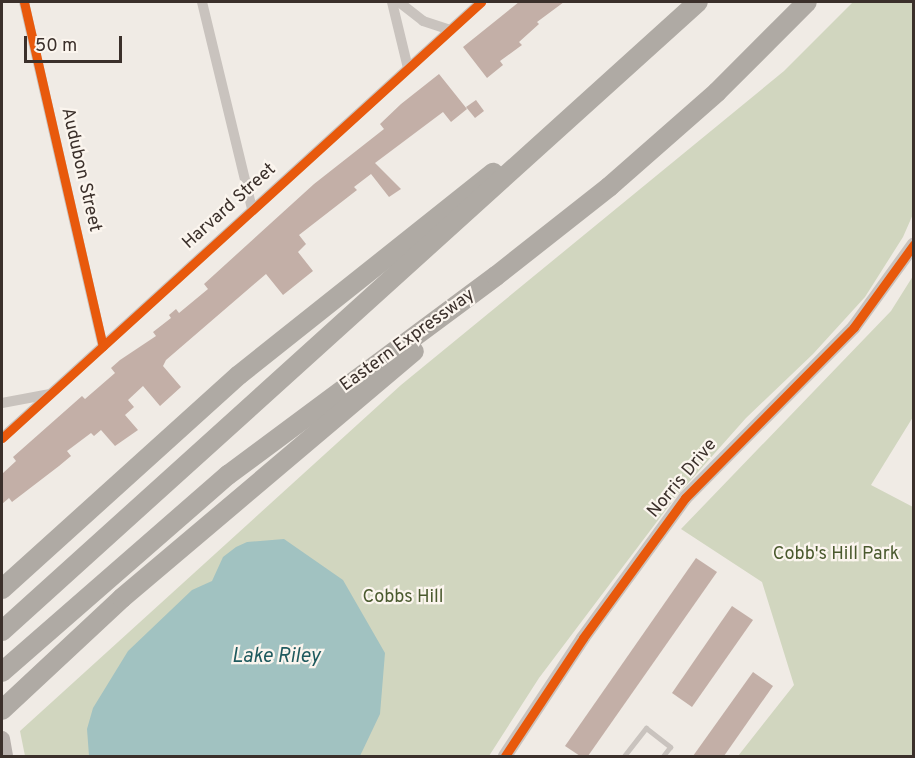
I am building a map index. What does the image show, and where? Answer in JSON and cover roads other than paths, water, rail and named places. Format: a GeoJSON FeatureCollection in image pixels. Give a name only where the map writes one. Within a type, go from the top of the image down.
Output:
{"type":"FeatureCollection","features":[{"type":"Feature","properties":{"kind":"highway"},"geometry":{"type":"LineString","coordinates":[[2,631],[698,2]]}},
{"type":"Feature","properties":{"kind":"highway","name":"Eastern Expressway"},"geometry":{"type":"LineString","coordinates":[[2,672],[228,475],[553,232],[676,129],[807,2]]}},
{"type":"Feature","properties":{"kind":"highway"},"geometry":{"type":"LineString","coordinates":[[2,589],[239,375],[618,75]]}},
{"type":"Feature","properties":{"kind":"highway"},"geometry":{"type":"LineString","coordinates":[[2,710],[122,598],[553,232]]}},
{"type":"Feature","properties":{"kind":"main road"},"geometry":{"type":"LineString","coordinates":[[2,740],[5,756]]}},
{"type":"Feature","properties":{"kind":"street","name":"Audubon Street"},"geometry":{"type":"LineString","coordinates":[[24,2],[103,346]]}},
{"type":"Feature","properties":{"kind":"street"},"geometry":{"type":"LineString","coordinates":[[202,2],[252,209]]}},
{"type":"Feature","properties":{"kind":"street"},"geometry":{"type":"LineString","coordinates":[[392,2],[408,68]]}},
{"type":"Feature","properties":{"kind":"street"},"geometry":{"type":"LineString","coordinates":[[399,2],[423,21],[450,30]]}},
{"type":"Feature","properties":{"kind":"street","name":"Harvard Street"},"geometry":{"type":"LineString","coordinates":[[2,438],[481,2]]}},
{"type":"Feature","properties":{"kind":"street","name":"Norris Drive"},"geometry":{"type":"LineString","coordinates":[[505,756],[583,638],[685,498],[854,327],[914,244]]}},
{"type":"Feature","properties":{"kind":"street"},"geometry":{"type":"LineString","coordinates":[[2,404],[51,394]]}},
{"type":"Feature","properties":{"kind":"lane"},"geometry":{"type":"LineString","coordinates":[[624,756],[646,728],[670,747],[663,756]]}},
{"type":"Feature","properties":{"kind":"water","name":"Lake Riley"},"geometry":{"type":"Polygon","coordinates":[[[284,539],[343,580],[385,653],[380,714],[360,756],[89,756],[87,729],[93,708],[128,651],[192,590],[212,581],[223,557],[236,547],[247,542],[284,539]]]}},
{"type":"Feature","properties":{"kind":"park label","name":"Cobb's Hill Park"},"geometry":{"type":"Point","coordinates":[836,555]}},
{"type":"Feature","properties":{"kind":"park label","name":"Cobbs Hill"},"geometry":{"type":"Point","coordinates":[403,598]}}]}
